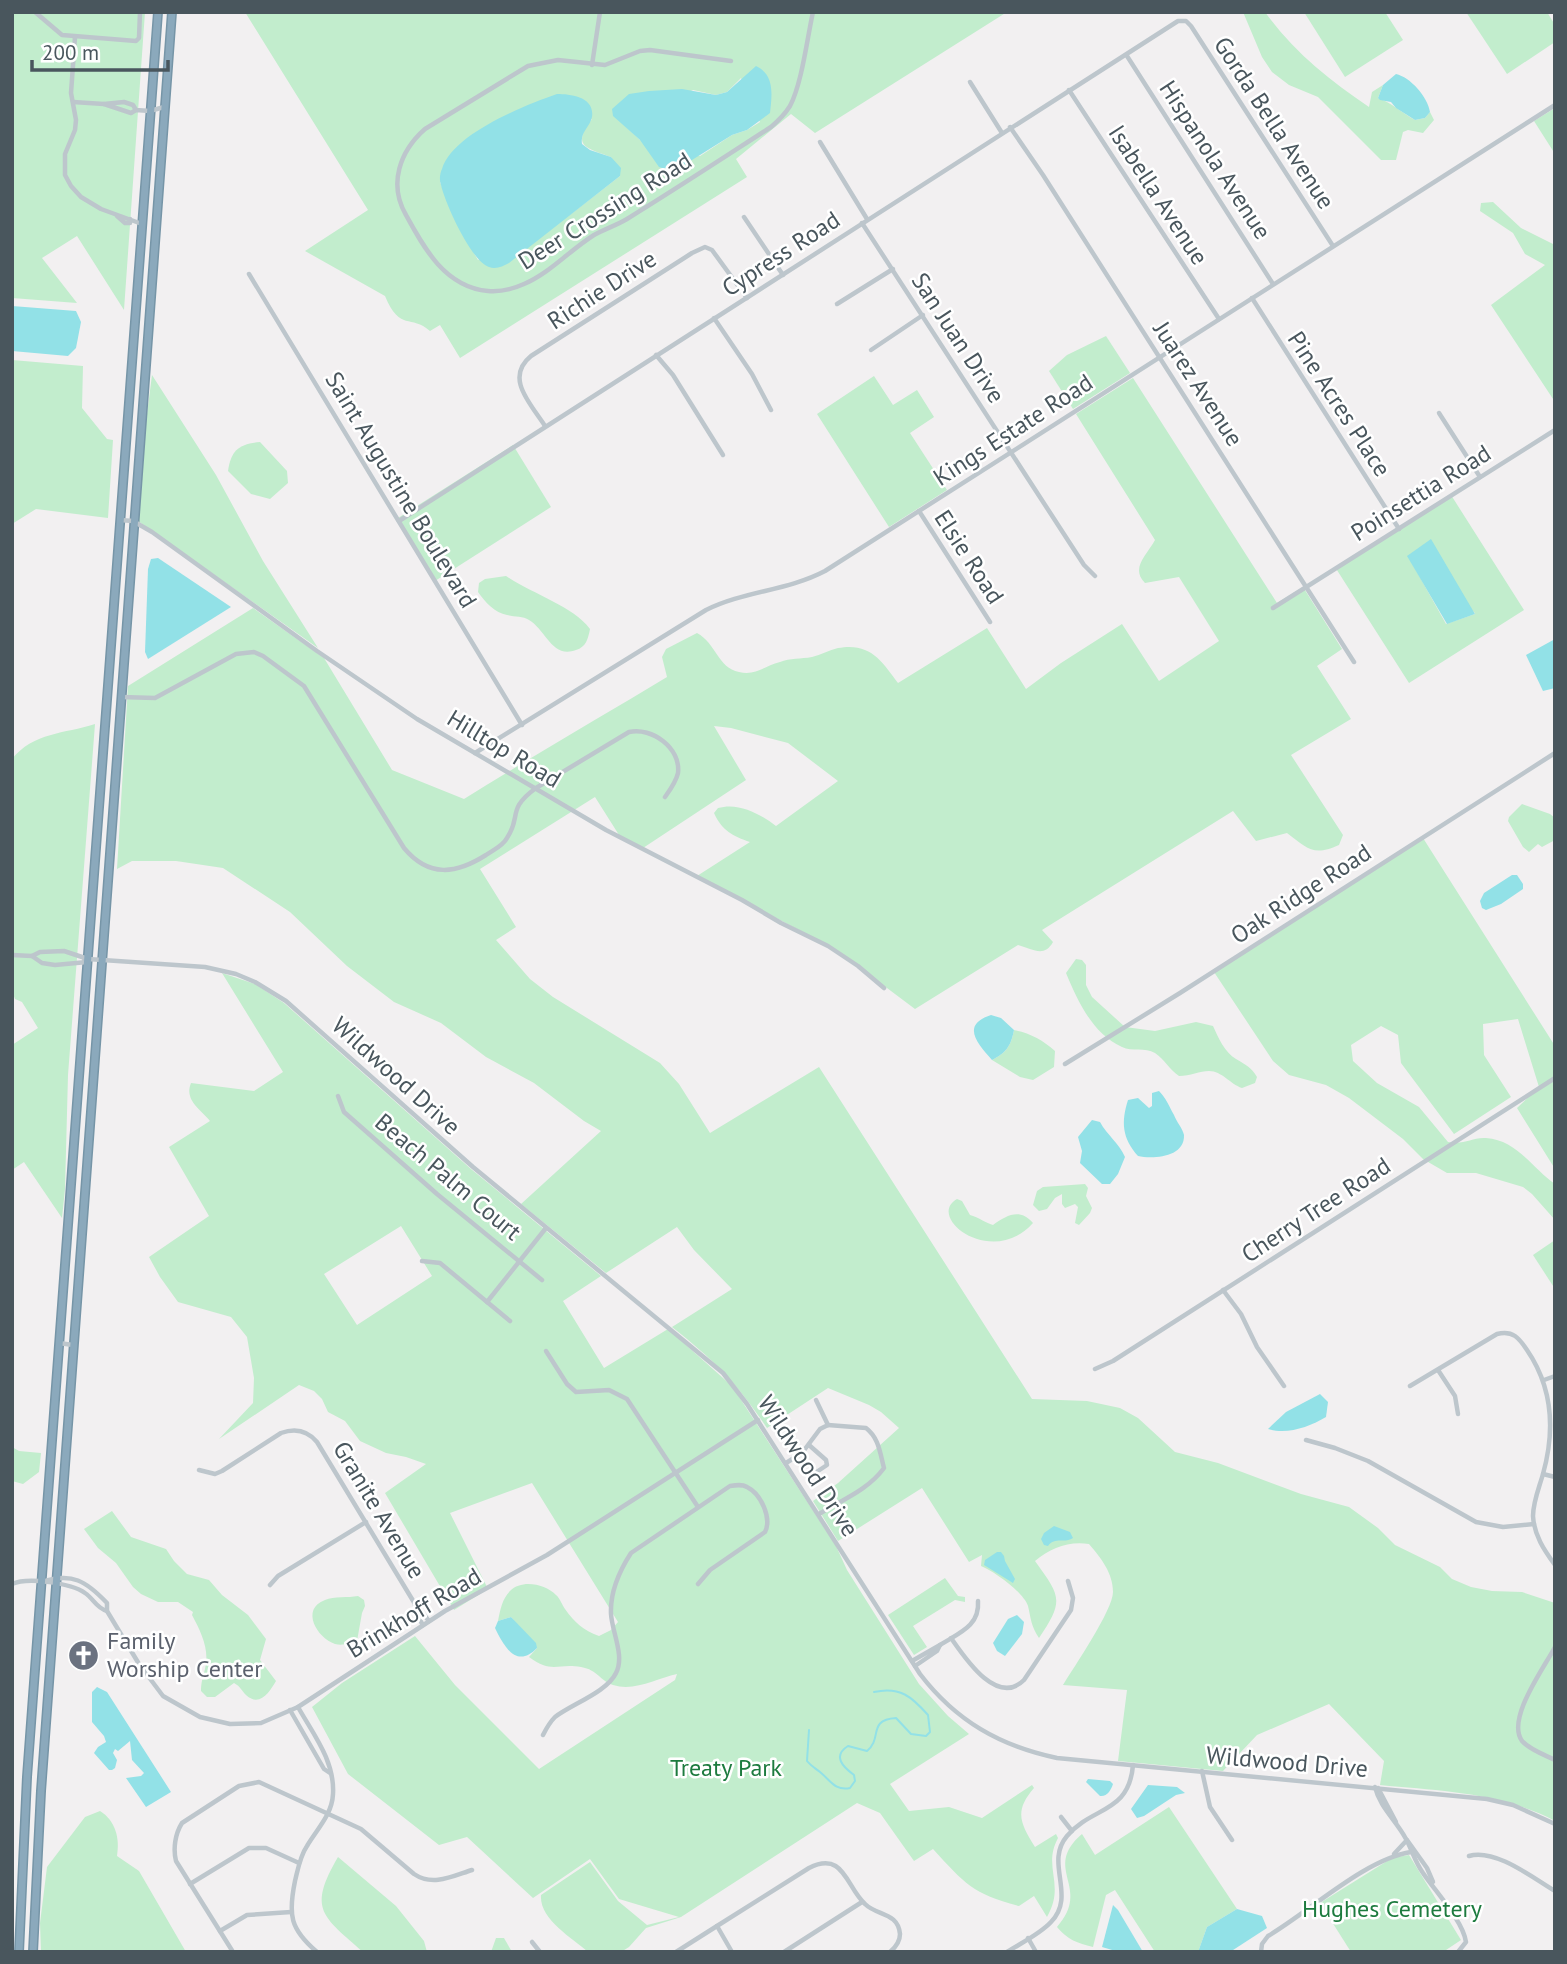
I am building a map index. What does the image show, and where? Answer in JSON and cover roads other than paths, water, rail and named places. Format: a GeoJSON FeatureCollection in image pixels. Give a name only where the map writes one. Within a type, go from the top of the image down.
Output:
{"type":"FeatureCollection","features":[{"type":"Feature","properties":{"kind":"highway"},"geometry":{"type":"LineString","coordinates":[[19,1952],[27,1777],[158,12]]}},
{"type":"Feature","properties":{"kind":"highway"},"geometry":{"type":"LineString","coordinates":[[33,1952],[56,1581],[172,12]]}},
{"type":"Feature","properties":{"kind":"street"},"geometry":{"type":"LineString","coordinates":[[35,12],[62,35],[136,41],[139,38],[140,12]]}},
{"type":"Feature","properties":{"kind":"street"},"geometry":{"type":"LineString","coordinates":[[592,65],[600,12]]}},
{"type":"Feature","properties":{"kind":"street","name":"Deer Crossing Road"},"geometry":{"type":"LineString","coordinates":[[731,61],[650,50],[632,54],[610,64],[592,65],[558,60],[528,66],[425,129],[408,148],[398,171],[400,202],[441,270],[460,283],[489,291],[526,283],[591,237],[624,221],[771,127],[790,105],[813,12]]}},
{"type":"Feature","properties":{"kind":"street","name":"Cypress Road"},"geometry":{"type":"LineString","coordinates":[[399,521],[1010,127],[1175,22],[1184,20]]}},
{"type":"Feature","properties":{"kind":"street","name":"Gorda Bella Avenue"},"geometry":{"type":"LineString","coordinates":[[1184,20],[1191,26],[1333,246]]}},
{"type":"Feature","properties":{"kind":"street"},"geometry":{"type":"LineString","coordinates":[[75,37],[71,93],[76,120],[75,130],[65,154],[65,175],[81,197],[101,209],[142,224]]}},
{"type":"Feature","properties":{"kind":"street","name":"Hispanola Avenue"},"geometry":{"type":"LineString","coordinates":[[1127,55],[1273,284]]}},
{"type":"Feature","properties":{"kind":"street"},"geometry":{"type":"LineString","coordinates":[[970,82],[1002,133]]}},
{"type":"Feature","properties":{"kind":"street","name":"Isabella Avenue"},"geometry":{"type":"LineString","coordinates":[[1069,90],[1219,319]]}},
{"type":"Feature","properties":{"kind":"street"},"geometry":{"type":"LineString","coordinates":[[73,102],[124,102],[133,105],[136,110]]}},
{"type":"Feature","properties":{"kind":"street"},"geometry":{"type":"LineString","coordinates":[[104,104],[125,112],[150,111],[165,106]]}},
{"type":"Feature","properties":{"kind":"street","name":"Kings Estate Road"},"geometry":{"type":"LineString","coordinates":[[475,752],[706,610],[725,601],[781,589],[814,576],[1555,104]]}},
{"type":"Feature","properties":{"kind":"street","name":"Juarez Avenue"},"geometry":{"type":"LineString","coordinates":[[1010,127],[1354,662]]}},
{"type":"Feature","properties":{"kind":"street","name":"San Juan Drive"},"geometry":{"type":"LineString","coordinates":[[820,142],[893,269],[1084,565],[1095,576]]}},
{"type":"Feature","properties":{"kind":"street"},"geometry":{"type":"LineString","coordinates":[[744,217],[783,275]]}},
{"type":"Feature","properties":{"kind":"street","name":"Richie Drive"},"geometry":{"type":"LineString","coordinates":[[545,426],[519,382],[521,365],[692,253],[705,247],[712,250],[747,298]]}},
{"type":"Feature","properties":{"kind":"street"},"geometry":{"type":"LineString","coordinates":[[837,304],[893,269]]}},
{"type":"Feature","properties":{"kind":"street","name":"Saint Augustine Boulevard"},"geometry":{"type":"LineString","coordinates":[[249,274],[522,725]]}},
{"type":"Feature","properties":{"kind":"street","name":"Pine Acres Place"},"geometry":{"type":"LineString","coordinates":[[1252,298],[1399,529]]}},
{"type":"Feature","properties":{"kind":"street"},"geometry":{"type":"LineString","coordinates":[[871,350],[923,316]]}},
{"type":"Feature","properties":{"kind":"street"},"geometry":{"type":"LineString","coordinates":[[714,318],[752,373],[771,410]]}},
{"type":"Feature","properties":{"kind":"street"},"geometry":{"type":"LineString","coordinates":[[656,355],[673,375],[723,456]]}},
{"type":"Feature","properties":{"kind":"street"},"geometry":{"type":"LineString","coordinates":[[1439,414],[1480,477]]}},
{"type":"Feature","properties":{"kind":"street","name":"Poinsettia Road"},"geometry":{"type":"LineString","coordinates":[[1273,608],[1555,430]]}},
{"type":"Feature","properties":{"kind":"street","name":"Elsie Road"},"geometry":{"type":"LineString","coordinates":[[919,511],[990,622]]}},
{"type":"Feature","properties":{"kind":"street","name":"Hilltop Road"},"geometry":{"type":"LineString","coordinates":[[120,520],[134,522],[152,532],[374,690],[475,752],[606,830],[828,946],[884,988]]}},
{"type":"Feature","properties":{"kind":"street"},"geometry":{"type":"LineString","coordinates":[[121,697],[155,698],[236,654],[254,653],[262,656],[304,686],[404,848],[418,861],[440,870],[471,864],[505,842],[510,834],[517,806],[536,788],[623,734],[636,731],[650,734],[667,744],[674,754],[678,765],[677,778],[664,797]]}},
{"type":"Feature","properties":{"kind":"street","name":"Oak Ridge Road"},"geometry":{"type":"LineString","coordinates":[[1065,1064],[1555,753]]}},
{"type":"Feature","properties":{"kind":"street"},"geometry":{"type":"LineString","coordinates":[[32,957],[40,952],[64,951],[87,960]]}},
{"type":"Feature","properties":{"kind":"street"},"geometry":{"type":"LineString","coordinates":[[12,955],[32,957],[42,963],[55,965],[87,960]]}},
{"type":"Feature","properties":{"kind":"street","name":"Wildwood Drive"},"geometry":{"type":"LineString","coordinates":[[87,960],[211,968],[242,976],[268,989],[286,1001],[474,1169],[711,1362],[734,1385],[758,1420],[914,1663],[946,1704],[972,1725],[1000,1741],[1057,1758],[1487,1798],[1521,1808],[1555,1824]]}},
{"type":"Feature","properties":{"kind":"street","name":"Cherry Tree Road"},"geometry":{"type":"LineString","coordinates":[[1095,1369],[1113,1361],[1555,1078]]}},
{"type":"Feature","properties":{"kind":"street","name":"Beach Palm Court"},"geometry":{"type":"LineString","coordinates":[[338,1096],[344,1112],[542,1280]]}},
{"type":"Feature","properties":{"kind":"street"},"geometry":{"type":"LineString","coordinates":[[487,1301],[546,1228]]}},
{"type":"Feature","properties":{"kind":"street"},"geometry":{"type":"LineString","coordinates":[[422,1261],[440,1263],[510,1321]]}},
{"type":"Feature","properties":{"kind":"street"},"geometry":{"type":"LineString","coordinates":[[1223,1290],[1241,1314],[1257,1347],[1284,1386]]}},
{"type":"Feature","properties":{"kind":"street"},"geometry":{"type":"LineString","coordinates":[[1410,1387],[1495,1335],[1506,1332],[1520,1339],[1544,1380],[1549,1402],[1551,1428],[1543,1474],[1533,1508],[1539,1541],[1555,1565]]}},
{"type":"Feature","properties":{"kind":"street"},"geometry":{"type":"LineString","coordinates":[[59,1343],[73,1345]]}},
{"type":"Feature","properties":{"kind":"street"},"geometry":{"type":"LineString","coordinates":[[546,1352],[567,1384],[576,1392],[609,1390],[623,1395],[698,1507]]}},
{"type":"Feature","properties":{"kind":"street"},"geometry":{"type":"LineString","coordinates":[[1438,1370],[1455,1396],[1458,1414]]}},
{"type":"Feature","properties":{"kind":"street"},"geometry":{"type":"LineString","coordinates":[[1544,1380],[1555,1376]]}},
{"type":"Feature","properties":{"kind":"street"},"geometry":{"type":"LineString","coordinates":[[816,1400],[828,1425]]}},
{"type":"Feature","properties":{"kind":"street","name":"Brinkhoff Road"},"geometry":{"type":"LineString","coordinates":[[12,1584],[75,1578],[107,1603],[107,1611],[163,1696],[200,1717],[230,1724],[261,1723],[298,1707],[429,1621],[547,1555],[758,1420]]}},
{"type":"Feature","properties":{"kind":"street"},"geometry":{"type":"LineString","coordinates":[[786,1463],[802,1453],[820,1429],[828,1425],[866,1428],[870,1431],[877,1442],[884,1468],[877,1478],[860,1491],[819,1514]]}},
{"type":"Feature","properties":{"kind":"street","name":"Granite Avenue"},"geometry":{"type":"LineString","coordinates":[[199,1470],[215,1474],[281,1433],[300,1430],[317,1442],[415,1604],[429,1621]]}},
{"type":"Feature","properties":{"kind":"street"},"geometry":{"type":"LineString","coordinates":[[1306,1440],[1368,1461],[1476,1522],[1503,1527],[1534,1524]]}},
{"type":"Feature","properties":{"kind":"street"},"geometry":{"type":"LineString","coordinates":[[809,1445],[826,1460],[827,1465],[809,1477]]}},
{"type":"Feature","properties":{"kind":"street"},"geometry":{"type":"LineString","coordinates":[[1543,1474],[1555,1477]]}},
{"type":"Feature","properties":{"kind":"street"},"geometry":{"type":"LineString","coordinates":[[542,1735],[556,1717],[606,1685],[617,1671],[618,1654],[612,1623],[612,1601],[625,1562],[631,1553],[730,1486],[747,1486],[768,1518],[768,1526],[760,1537],[710,1570],[698,1584]]}},
{"type":"Feature","properties":{"kind":"street"},"geometry":{"type":"LineString","coordinates":[[271,1585],[278,1576],[366,1522]]}},
{"type":"Feature","properties":{"kind":"street","name":"Brinkhoff Road"},"geometry":{"type":"LineString","coordinates":[[56,1581],[84,1592],[100,1609],[107,1611]]}},
{"type":"Feature","properties":{"kind":"street"},"geometry":{"type":"LineString","coordinates":[[951,1638],[968,1661],[989,1681],[1002,1688],[1016,1686],[1024,1680],[1072,1607],[1073,1598],[1068,1581]]}},
{"type":"Feature","properties":{"kind":"street"},"geometry":{"type":"LineString","coordinates":[[914,1663],[937,1651],[940,1645],[975,1621],[978,1601]]}},
{"type":"Feature","properties":{"kind":"street","name":"Granite Avenue"},"geometry":{"type":"LineString","coordinates":[[415,1604],[414,1609],[423,1625]]}},
{"type":"Feature","properties":{"kind":"street"},"geometry":{"type":"LineString","coordinates":[[1555,1647],[1523,1706],[1517,1726],[1524,1743],[1555,1760]]}},
{"type":"Feature","properties":{"kind":"street"},"geometry":{"type":"LineString","coordinates":[[298,1707],[330,1764],[333,1797],[328,1813],[299,1863],[291,1900],[291,1912],[298,1933],[317,1952]]}},
{"type":"Feature","properties":{"kind":"street"},"geometry":{"type":"LineString","coordinates":[[290,1710],[324,1769],[331,1774]]}},
{"type":"Feature","properties":{"kind":"street"},"geometry":{"type":"LineString","coordinates":[[1007,1952],[1051,1922],[1060,1907],[1063,1893],[1057,1858],[1062,1843],[1072,1831],[1123,1796],[1130,1785],[1133,1765]]}},
{"type":"Feature","properties":{"kind":"street"},"geometry":{"type":"LineString","coordinates":[[1202,1772],[1210,1808],[1232,1840]]}},
{"type":"Feature","properties":{"kind":"street"},"geometry":{"type":"LineString","coordinates":[[233,1952],[174,1854],[178,1829],[188,1819],[239,1786],[259,1782],[328,1813],[367,1833],[424,1880],[437,1881],[472,1870]]}},
{"type":"Feature","properties":{"kind":"street"},"geometry":{"type":"LineString","coordinates":[[1377,1787],[1382,1806],[1427,1868],[1436,1890]]}},
{"type":"Feature","properties":{"kind":"street"},"geometry":{"type":"LineString","coordinates":[[1061,1817],[1072,1831]]}},
{"type":"Feature","properties":{"kind":"street"},"geometry":{"type":"LineString","coordinates":[[1407,1840],[1422,1872],[1465,1938],[1464,1946],[1458,1952]]}},
{"type":"Feature","properties":{"kind":"street"},"geometry":{"type":"LineString","coordinates":[[1261,1952],[1262,1944],[1268,1936],[1393,1855],[1407,1840]]}},
{"type":"Feature","properties":{"kind":"street"},"geometry":{"type":"LineString","coordinates":[[190,1884],[248,1848],[266,1847],[299,1863]]}},
{"type":"Feature","properties":{"kind":"street"},"geometry":{"type":"LineString","coordinates":[[1393,1855],[1411,1852]]}},
{"type":"Feature","properties":{"kind":"street"},"geometry":{"type":"LineString","coordinates":[[1469,1856],[1476,1854],[1496,1857],[1555,1891]]}},
{"type":"Feature","properties":{"kind":"street"},"geometry":{"type":"LineString","coordinates":[[676,1952],[809,1868],[820,1864],[832,1865],[841,1870],[862,1902],[876,1912],[890,1916],[896,1922],[900,1932],[898,1943],[890,1952]]}},
{"type":"Feature","properties":{"kind":"street"},"geometry":{"type":"LineString","coordinates":[[784,1952],[862,1902]]}},
{"type":"Feature","properties":{"kind":"street"},"geometry":{"type":"LineString","coordinates":[[220,1931],[247,1915],[291,1912]]}},
{"type":"Feature","properties":{"kind":"street"},"geometry":{"type":"LineString","coordinates":[[717,1926],[732,1952]]}},
{"type":"Feature","properties":{"kind":"street"},"geometry":{"type":"LineString","coordinates":[[1028,1938],[1036,1952]]}},
{"type":"Feature","properties":{"kind":"street"},"geometry":{"type":"LineString","coordinates":[[532,1942],[540,1952]]}},
{"type":"Feature","properties":{"kind":"water"},"geometry":{"type":"Polygon","coordinates":[[[756,66],[769,80],[770,113],[747,130],[732,135],[684,165],[665,169],[659,167],[640,140],[613,116],[612,109],[629,94],[682,89],[716,95],[727,92],[756,66]]]}},
{"type":"Feature","properties":{"kind":"water"},"geometry":{"type":"Polygon","coordinates":[[[1396,74],[1407,79],[1422,94],[1430,112],[1425,118],[1415,120],[1391,102],[1378,98],[1383,85],[1396,74]]]}},
{"type":"Feature","properties":{"kind":"water"},"geometry":{"type":"Polygon","coordinates":[[[557,94],[581,98],[590,105],[592,117],[582,136],[582,144],[590,150],[611,157],[621,168],[620,176],[509,263],[497,268],[489,267],[474,254],[453,217],[440,183],[441,171],[448,156],[474,133],[509,113],[557,94]]]}},
{"type":"Feature","properties":{"kind":"water"},"geometry":{"type":"Polygon","coordinates":[[[12,306],[76,311],[81,322],[76,348],[68,356],[12,351],[12,306]]]}},
{"type":"Feature","properties":{"kind":"water"},"geometry":{"type":"Polygon","coordinates":[[[1431,539],[1475,614],[1447,624],[1407,556],[1431,539]]]}},
{"type":"Feature","properties":{"kind":"water"},"geometry":{"type":"Polygon","coordinates":[[[158,558],[231,607],[148,659],[145,652],[148,569],[151,559],[158,558]]]}},
{"type":"Feature","properties":{"kind":"water"},"geometry":{"type":"Polygon","coordinates":[[[1555,639],[1555,688],[1543,691],[1526,655],[1555,639]]]}},
{"type":"Feature","properties":{"kind":"water"},"geometry":{"type":"Polygon","coordinates":[[[1512,875],[1517,875],[1523,889],[1501,904],[1486,910],[1482,908],[1480,901],[1484,893],[1512,875]]]}},
{"type":"Feature","properties":{"kind":"water"},"geometry":{"type":"Polygon","coordinates":[[[991,1015],[1001,1018],[1014,1030],[1007,1048],[992,1060],[977,1041],[974,1029],[982,1019],[991,1015]]]}},
{"type":"Feature","properties":{"kind":"water"},"geometry":{"type":"Polygon","coordinates":[[[1159,1091],[1182,1130],[1183,1143],[1174,1153],[1138,1156],[1124,1130],[1128,1100],[1138,1098],[1149,1108],[1152,1106],[1152,1093],[1159,1091]]]}},
{"type":"Feature","properties":{"kind":"water"},"geometry":{"type":"Polygon","coordinates":[[[1092,1120],[1100,1122],[1125,1157],[1118,1174],[1110,1184],[1102,1184],[1080,1163],[1082,1151],[1078,1137],[1092,1120]]]}},
{"type":"Feature","properties":{"kind":"water"},"geometry":{"type":"Polygon","coordinates":[[[1320,1394],[1328,1402],[1326,1417],[1298,1429],[1268,1429],[1286,1412],[1320,1394]]]}},
{"type":"Feature","properties":{"kind":"water"},"geometry":{"type":"Polygon","coordinates":[[[1054,1526],[1070,1532],[1073,1538],[1044,1545],[1041,1539],[1044,1533],[1054,1526]]]}},
{"type":"Feature","properties":{"kind":"water"},"geometry":{"type":"Polygon","coordinates":[[[997,1552],[1004,1556],[1015,1579],[1013,1583],[984,1565],[985,1560],[997,1552]]]}},
{"type":"Feature","properties":{"kind":"water"},"geometry":{"type":"Polygon","coordinates":[[[1017,1615],[1024,1622],[1022,1634],[1005,1656],[997,1651],[993,1643],[1008,1619],[1017,1615]]]}},
{"type":"Feature","properties":{"kind":"water"},"geometry":{"type":"Polygon","coordinates":[[[511,1617],[536,1643],[537,1648],[530,1654],[517,1656],[512,1653],[495,1628],[498,1621],[511,1617]]]}},
{"type":"Feature","properties":{"kind":"water"},"geometry":{"type":"Polygon","coordinates":[[[97,1687],[107,1692],[171,1792],[146,1807],[126,1778],[144,1773],[132,1760],[130,1741],[118,1751],[115,1749],[113,1753],[117,1760],[112,1770],[94,1753],[106,1742],[92,1722],[92,1692],[97,1687]]]}},
{"type":"Feature","properties":{"kind":"water"},"geometry":{"type":"Polygon","coordinates":[[[1088,1779],[1110,1781],[1113,1784],[1107,1794],[1100,1796],[1086,1782],[1088,1779]]]}},
{"type":"Feature","properties":{"kind":"water"},"geometry":{"type":"Polygon","coordinates":[[[1148,1785],[1177,1787],[1185,1793],[1176,1795],[1137,1818],[1131,1809],[1148,1785]]]}},
{"type":"Feature","properties":{"kind":"water"},"geometry":{"type":"Polygon","coordinates":[[[1113,1905],[1143,1952],[1119,1952],[1102,1947],[1113,1905]]]}},
{"type":"Feature","properties":{"kind":"water"},"geometry":{"type":"Polygon","coordinates":[[[1237,1909],[1262,1916],[1267,1928],[1230,1952],[1198,1952],[1207,1927],[1237,1909]]]}},
{"type":"Feature","properties":{"kind":"waterway"},"geometry":{"type":"LineString","coordinates":[[809,1730],[807,1761],[837,1787],[850,1788],[855,1781],[854,1775],[843,1765],[841,1754],[848,1746],[867,1751],[872,1746],[881,1722],[896,1718],[911,1734],[926,1736],[930,1732],[928,1715],[911,1698],[898,1692],[874,1692]]}},
{"type":"Feature","properties":{"kind":"place","name":"Family Worship Center"},"geometry":{"type":"Point","coordinates":[84,1655]}},
{"type":"Feature","properties":{"kind":"park label","name":"Treaty Park"},"geometry":{"type":"Point","coordinates":[726,1768]}},
{"type":"Feature","properties":{"kind":"park label","name":"Hughes Cemetery"},"geometry":{"type":"Point","coordinates":[1392,1909]}}]}
